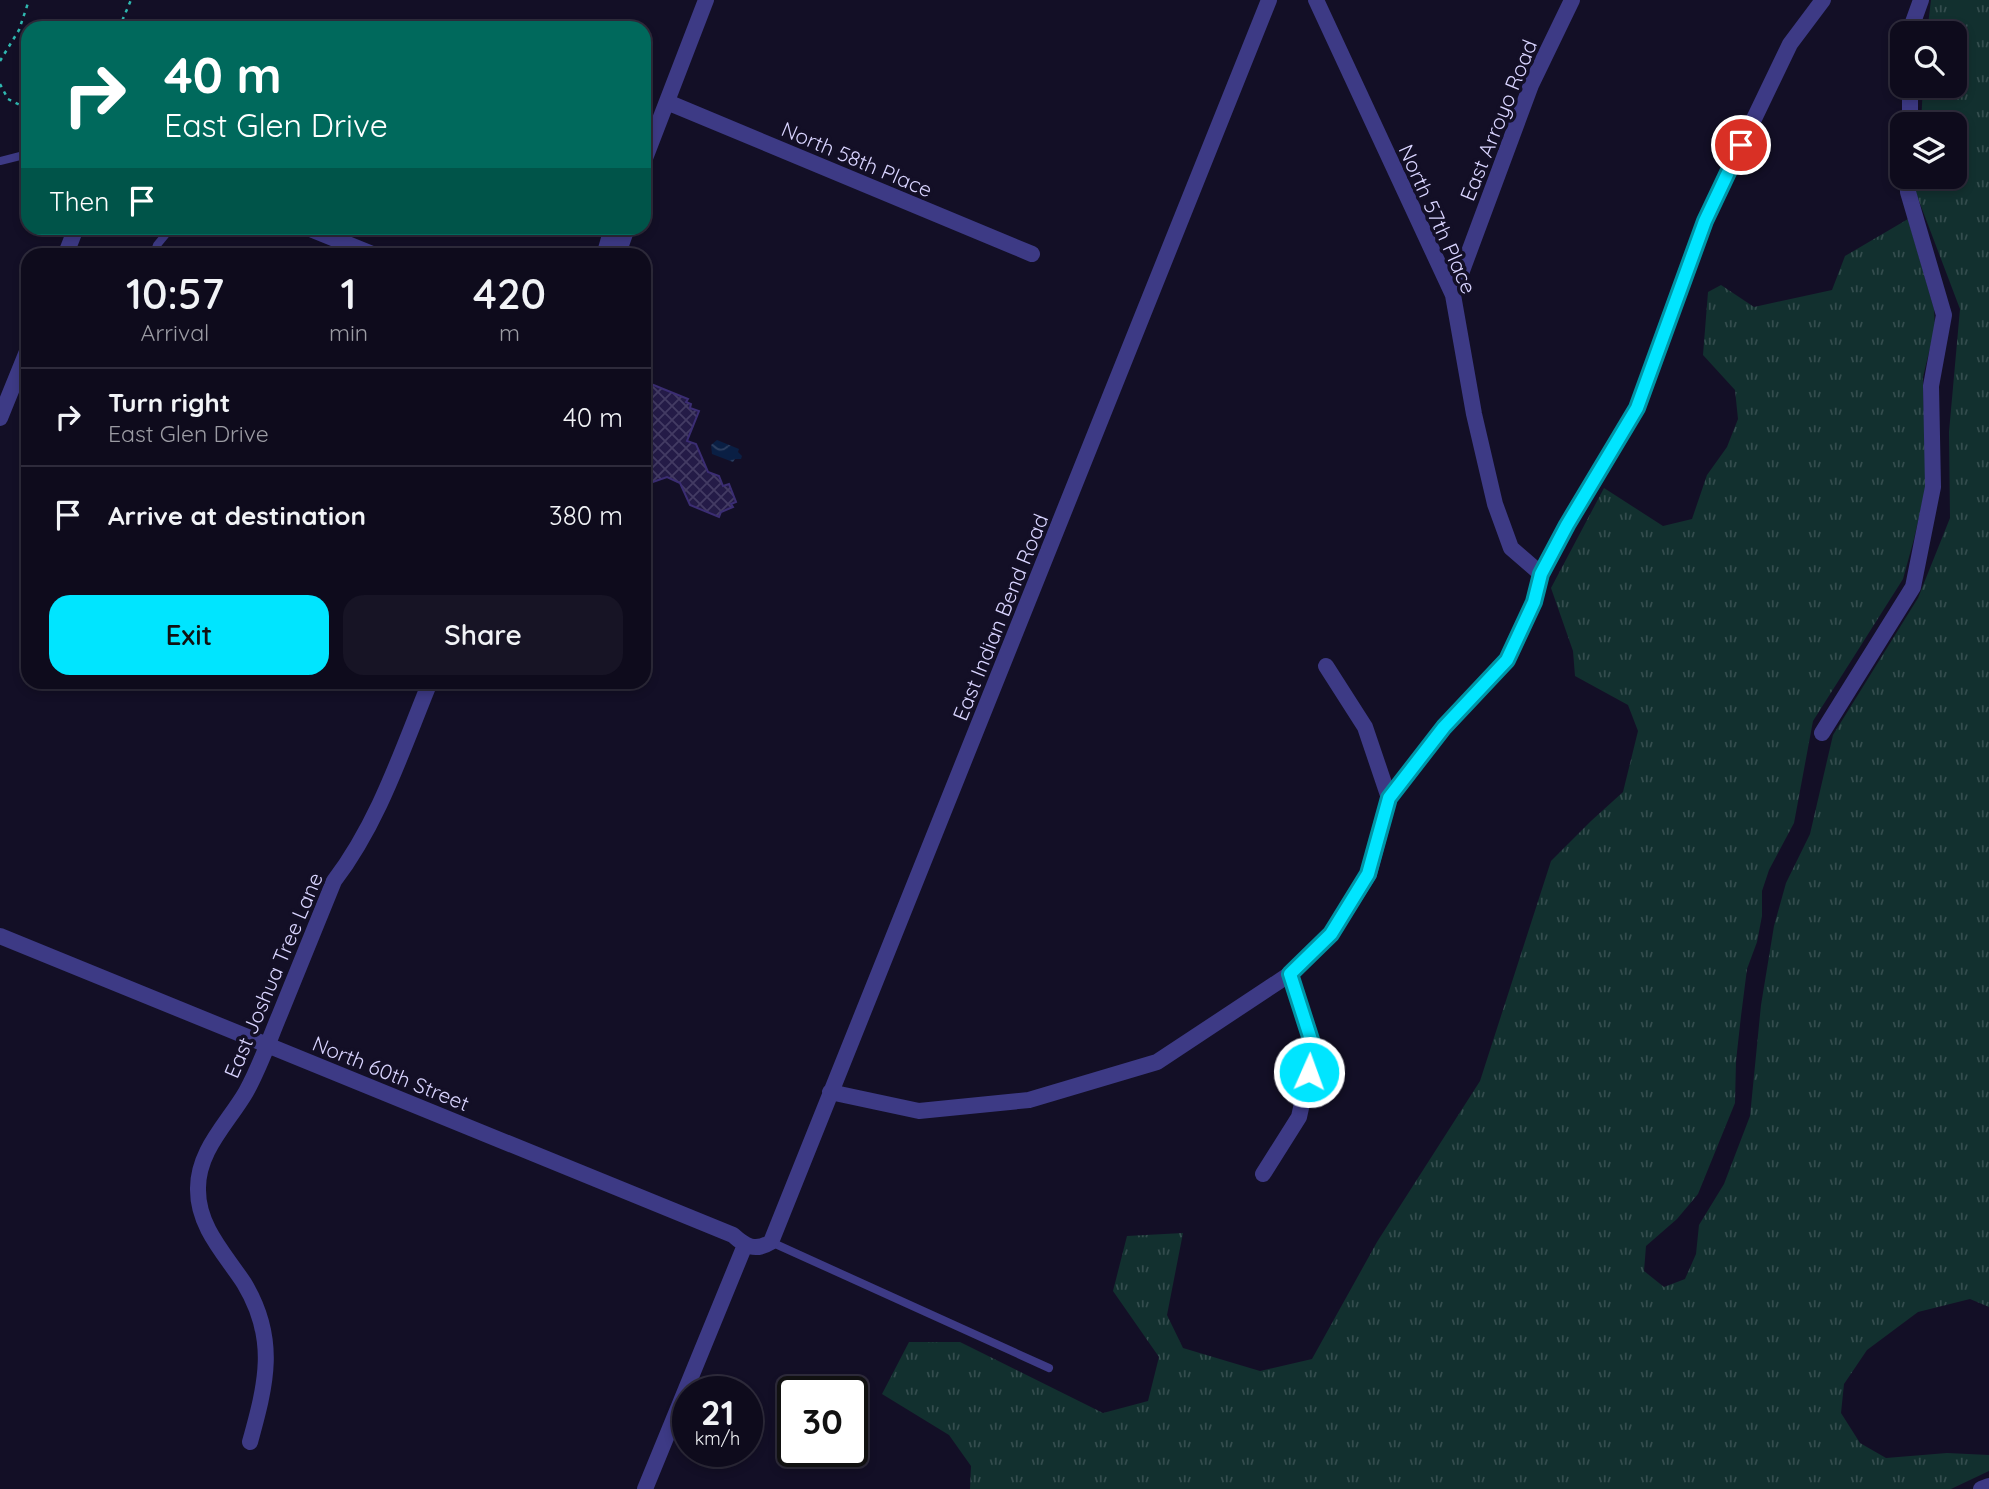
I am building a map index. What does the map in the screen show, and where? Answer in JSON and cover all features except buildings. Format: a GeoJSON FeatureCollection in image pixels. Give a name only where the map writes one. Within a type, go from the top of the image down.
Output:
{"type":"FeatureCollection","features":[{"type":"Feature","properties":{"kind":"street"},"geometry":{"type":"LineString","coordinates":[[651,143],[706,0]]}},
{"type":"Feature","properties":{"kind":"street","name":"East Indian Bend Road"},"geometry":{"type":"LineString","coordinates":[[767,1244],[1269,0]]}},
{"type":"Feature","properties":{"kind":"street","name":"North 57th Place"},"geometry":{"type":"LineString","coordinates":[[1316,0],[1453,295],[1474,414],[1495,504],[1511,548],[1541,574]]}},
{"type":"Feature","properties":{"kind":"street","name":"East Arroyo Road"},"geometry":{"type":"LineString","coordinates":[[1453,295],[1531,85],[1572,0]]}},
{"type":"Feature","properties":{"kind":"street"},"geometry":{"type":"LineString","coordinates":[[830,1092],[919,1111],[1028,1100],[1157,1062],[1290,974],[1331,934],[1368,874],[1389,798],[1444,727],[1507,660],[1534,602],[1541,574],[1637,408],[1705,221],[1790,44],[1823,0]]}},
{"type":"Feature","properties":{"kind":"street"},"geometry":{"type":"LineString","coordinates":[[1913,21],[1921,0]]}},
{"type":"Feature","properties":{"kind":"street","name":"North 58th Place"},"geometry":{"type":"LineString","coordinates":[[667,102],[1032,254]]}},
{"type":"Feature","properties":{"kind":"street"},"geometry":{"type":"LineString","coordinates":[[1822,733],[1913,587],[1933,487],[1931,386],[1944,315],[1908,189]]}},
{"type":"Feature","properties":{"kind":"street"},"geometry":{"type":"LineString","coordinates":[[325,235],[357,248]]}},
{"type":"Feature","properties":{"kind":"street"},"geometry":{"type":"LineString","coordinates":[[0,418],[21,377]]}},
{"type":"Feature","properties":{"kind":"street"},"geometry":{"type":"LineString","coordinates":[[1326,666],[1366,727],[1389,798]]}},
{"type":"Feature","properties":{"kind":"street","name":"East Joshua Tree Lane"},"geometry":{"type":"LineString","coordinates":[[250,1442],[264,1390],[267,1359],[260,1319],[245,1286],[209,1232],[200,1211],[198,1189],[201,1166],[211,1144],[246,1092],[334,881],[352,857],[375,815],[427,689]]}},
{"type":"Feature","properties":{"kind":"street","name":"North 60th Street"},"geometry":{"type":"LineString","coordinates":[[0,936],[733,1235],[745,1245],[759,1248],[767,1244]]}},
{"type":"Feature","properties":{"kind":"street"},"geometry":{"type":"LineString","coordinates":[[1263,1174],[1299,1117],[1314,1049],[1290,974]]}},
{"type":"Feature","properties":{"kind":"street"},"geometry":{"type":"LineString","coordinates":[[645,1489],[745,1245]]}},
{"type":"Feature","properties":{"kind":"street"},"geometry":{"type":"LineString","coordinates":[[1981,1489],[1989,1486]]}},
{"type":"Feature","properties":{"kind":"lane"},"geometry":{"type":"LineString","coordinates":[[0,161],[21,156]]}},
{"type":"Feature","properties":{"kind":"lane"},"geometry":{"type":"LineString","coordinates":[[767,1244],[1049,1368]]}},
{"type":"Feature","properties":{"kind":"path"},"geometry":{"type":"LineString","coordinates":[[22,21],[29,0]]}},
{"type":"Feature","properties":{"kind":"path"},"geometry":{"type":"LineString","coordinates":[[122,21],[131,0]]}},
{"type":"Feature","properties":{"kind":"path"},"geometry":{"type":"LineString","coordinates":[[0,61],[21,24]]}},
{"type":"Feature","properties":{"kind":"path"},"geometry":{"type":"LineString","coordinates":[[0,84],[8,99],[21,106]]}},
{"type":"Feature","properties":{"kind":"green space"},"geometry":{"type":"Polygon","coordinates":[[[1931,0],[1989,0],[1989,1307],[1970,1299],[1918,1312],[1867,1350],[1844,1384],[1841,1413],[1860,1443],[1886,1458],[1947,1453],[1989,1455],[1989,1471],[1951,1489],[970,1489],[971,1466],[949,1435],[882,1394],[909,1342],[960,1342],[1103,1413],[1148,1401],[1159,1357],[1113,1291],[1127,1236],[1183,1233],[1167,1315],[1183,1348],[1260,1371],[1312,1359],[1377,1242],[1480,1081],[1551,861],[1623,792],[1638,731],[1628,705],[1575,676],[1573,651],[1551,588],[1604,488],[1663,526],[1692,519],[1707,475],[1727,447],[1738,419],[1735,390],[1703,355],[1708,292],[1721,285],[1754,307],[1832,290],[1845,256],[1908,219],[1934,309],[1935,327],[1923,377],[1926,486],[1903,579],[1813,721],[1794,823],[1769,870],[1762,891],[1762,916],[1757,942],[1747,969],[1741,1016],[1735,1103],[1698,1194],[1677,1219],[1646,1246],[1644,1271],[1664,1287],[1685,1279],[1696,1254],[1699,1225],[1724,1184],[1750,1116],[1761,1005],[1774,926],[1786,883],[1810,834],[1833,735],[1918,598],[1950,518],[1949,432],[1960,309],[1916,193],[1916,189],[1967,189],[1967,112],[1922,112],[1922,98],[1967,98],[1967,21],[1928,21],[1931,0]]]}},
{"type":"Feature","properties":{"kind":"water"},"geometry":{"type":"Polygon","coordinates":[[[717,440],[739,449],[741,459],[735,459],[733,462],[712,454],[711,445],[717,440]]]}},
{"type":"Feature","properties":{"kind":"route"},"geometry":{"type":"LineString","coordinates":[[1309,1072],[1314,1049],[1290,974],[1331,934],[1368,874],[1389,798],[1444,727],[1507,660],[1534,602],[1541,574],[1637,408],[1705,221],[1741,145]]}}]}
